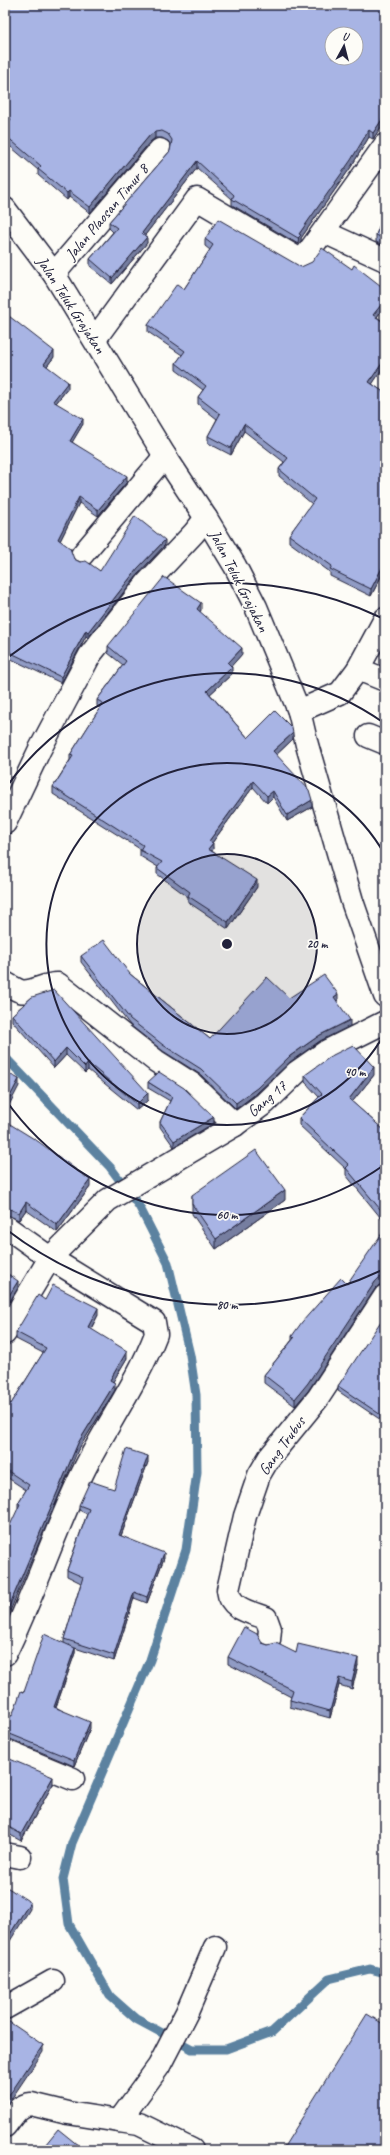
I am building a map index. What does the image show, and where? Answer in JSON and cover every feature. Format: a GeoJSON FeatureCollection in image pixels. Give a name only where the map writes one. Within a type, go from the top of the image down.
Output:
{"type":"FeatureCollection","features":[{"type":"Feature","properties":{"kind":"street"},"geometry":{"type":"LineString","coordinates":[[95,339],[197,199],[302,261],[385,145]]}},
{"type":"Feature","properties":{"kind":"street","name":"Jalan Plaosan Timur 8"},"geometry":{"type":"LineString","coordinates":[[54,274],[160,150]]}},
{"type":"Feature","properties":{"kind":"street","name":"Jalan Teluk Grajakan"},"geometry":{"type":"LineString","coordinates":[[5,209],[54,274],[95,339],[165,456],[206,518],[235,566],[256,607],[299,711],[307,745],[352,901],[385,996]]}},
{"type":"Feature","properties":{"kind":"street"},"geometry":{"type":"LineString","coordinates":[[324,232],[385,260]]}},
{"type":"Feature","properties":{"kind":"street"},"geometry":{"type":"LineString","coordinates":[[82,555],[165,456]]}},
{"type":"Feature","properties":{"kind":"street"},"geometry":{"type":"LineString","coordinates":[[5,822],[40,749],[90,655],[148,583],[206,518]]}},
{"type":"Feature","properties":{"kind":"street"},"geometry":{"type":"LineString","coordinates":[[299,711],[340,693],[358,669],[385,619]]}},
{"type":"Feature","properties":{"kind":"street"},"geometry":{"type":"LineString","coordinates":[[358,669],[385,680]]}},
{"type":"Feature","properties":{"kind":"street"},"geometry":{"type":"LineString","coordinates":[[5,983],[20,991],[28,991],[50,983],[58,984],[156,1061],[192,1084],[235,1125]]}},
{"type":"Feature","properties":{"kind":"street","name":"Gang 17"},"geometry":{"type":"LineString","coordinates":[[5,1332],[50,1258],[108,1200],[235,1125],[265,1103],[297,1072],[327,1051],[385,1022]]}},
{"type":"Feature","properties":{"kind":"street"},"geometry":{"type":"LineString","coordinates":[[5,1226],[50,1258],[154,1322],[156,1334],[85,1468],[40,1568],[17,1630],[5,1654]]}},
{"type":"Feature","properties":{"kind":"street","name":"Gang Trubus"},"geometry":{"type":"LineString","coordinates":[[269,1640],[270,1629],[266,1618],[233,1604],[229,1597],[228,1590],[251,1494],[269,1458],[318,1398],[385,1296]]}},
{"type":"Feature","properties":{"kind":"street"},"geometry":{"type":"LineString","coordinates":[[5,1751],[73,1779]]}},
{"type":"Feature","properties":{"kind":"street"},"geometry":{"type":"LineString","coordinates":[[119,2120],[158,2066],[187,2012],[215,1947]]}},
{"type":"Feature","properties":{"kind":"street"},"geometry":{"type":"LineString","coordinates":[[5,2008],[53,1981]]}},
{"type":"Feature","properties":{"kind":"street"},"geometry":{"type":"LineString","coordinates":[[5,2126],[17,2110],[26,2104],[31,2104],[68,2113],[139,2124],[192,2150]]}},
{"type":"Feature","properties":{"kind":"building"},"geometry":{"type":"Polygon","coordinates":[[[5,5],[385,5],[385,115],[373,133],[369,130],[351,160],[299,234],[301,235],[298,238],[232,199],[234,195],[197,161],[142,233],[147,237],[112,278],[90,259],[117,228],[109,222],[170,151],[172,140],[168,134],[162,131],[155,132],[150,135],[90,207],[69,191],[67,193],[38,169],[41,166],[5,135],[5,127],[11,119],[5,114],[5,5]]]}},
{"type":"Feature","properties":{"kind":"building"},"geometry":{"type":"Polygon","coordinates":[[[385,211],[385,239],[376,235],[385,211]]]}},
{"type":"Feature","properties":{"kind":"building"},"geometry":{"type":"Polygon","coordinates":[[[218,219],[301,267],[312,262],[322,248],[352,269],[354,265],[385,289],[385,300],[373,315],[385,323],[385,359],[369,382],[385,393],[385,562],[371,589],[330,569],[332,566],[289,535],[315,499],[279,469],[288,458],[244,424],[231,448],[208,436],[220,414],[198,397],[206,386],[176,363],[185,351],[148,325],[177,284],[184,289],[213,245],[205,239],[218,219]]]}},
{"type":"Feature","properties":{"kind":"building"},"geometry":{"type":"Polygon","coordinates":[[[5,224],[10,231],[5,238],[5,224]]]}},
{"type":"Feature","properties":{"kind":"building"},"geometry":{"type":"Polygon","coordinates":[[[5,313],[54,351],[44,364],[68,382],[53,401],[83,419],[70,441],[127,476],[98,510],[79,497],[58,539],[70,548],[74,559],[80,562],[86,561],[100,571],[135,516],[165,540],[137,569],[88,632],[86,630],[61,677],[5,650],[5,313]]]}},
{"type":"Feature","properties":{"kind":"building"},"geometry":{"type":"Polygon","coordinates":[[[164,577],[201,603],[197,609],[242,648],[228,663],[232,667],[207,691],[248,738],[275,711],[292,728],[293,733],[273,751],[309,790],[312,800],[287,815],[273,791],[267,796],[253,781],[209,841],[213,843],[208,849],[257,880],[228,922],[188,896],[190,892],[157,868],[162,862],[140,850],[143,845],[53,787],[73,756],[70,755],[103,703],[97,700],[126,661],[108,646],[164,577]]]}},
{"type":"Feature","properties":{"kind":"building"},"geometry":{"type":"Polygon","coordinates":[[[104,940],[130,974],[210,1039],[267,977],[289,998],[324,975],[338,994],[334,997],[350,1020],[320,1035],[290,1056],[257,1088],[236,1103],[201,1069],[163,1045],[130,1019],[81,956],[104,940]]]}},
{"type":"Feature","properties":{"kind":"building"},"geometry":{"type":"Polygon","coordinates":[[[54,990],[148,1093],[137,1104],[88,1063],[85,1067],[66,1048],[54,1062],[12,1015],[32,997],[54,990]]]}},
{"type":"Feature","properties":{"kind":"building"},"geometry":{"type":"Polygon","coordinates":[[[353,1045],[374,1067],[349,1099],[385,1131],[385,1215],[346,1168],[349,1165],[299,1118],[322,1094],[305,1075],[333,1055],[353,1045]]]}},
{"type":"Feature","properties":{"kind":"building"},"geometry":{"type":"Polygon","coordinates":[[[5,1072],[19,1079],[5,1106],[5,1072]]]}},
{"type":"Feature","properties":{"kind":"building"},"geometry":{"type":"Polygon","coordinates":[[[159,1072],[184,1088],[214,1117],[174,1141],[160,1122],[172,1097],[148,1082],[159,1072]]]}},
{"type":"Feature","properties":{"kind":"building"},"geometry":{"type":"Polygon","coordinates":[[[5,1121],[39,1142],[90,1180],[57,1225],[26,1202],[19,1213],[5,1207],[5,1121]]]}},
{"type":"Feature","properties":{"kind":"building"},"geometry":{"type":"Polygon","coordinates":[[[256,1150],[285,1190],[216,1239],[192,1204],[192,1195],[256,1150]]]}},
{"type":"Feature","properties":{"kind":"building"},"geometry":{"type":"Polygon","coordinates":[[[385,1229],[385,1276],[379,1278],[375,1282],[308,1383],[295,1399],[264,1375],[294,1338],[292,1336],[302,1322],[341,1278],[347,1284],[385,1229]]]}},
{"type":"Feature","properties":{"kind":"building"},"geometry":{"type":"Polygon","coordinates":[[[5,1272],[18,1281],[5,1302],[5,1272]]]}},
{"type":"Feature","properties":{"kind":"building"},"geometry":{"type":"Polygon","coordinates":[[[53,1285],[98,1308],[88,1327],[127,1351],[110,1380],[115,1383],[78,1443],[5,1616],[5,1536],[20,1504],[18,1503],[29,1485],[5,1469],[5,1399],[11,1404],[46,1348],[16,1332],[38,1295],[45,1300],[53,1285]]]}},
{"type":"Feature","properties":{"kind":"building"},"geometry":{"type":"Polygon","coordinates":[[[383,1318],[385,1320],[385,1409],[381,1415],[338,1386],[383,1318]]]}},
{"type":"Feature","properties":{"kind":"building"},"geometry":{"type":"Polygon","coordinates":[[[126,1449],[148,1456],[119,1535],[164,1553],[147,1597],[134,1592],[114,1655],[64,1639],[83,1577],[67,1570],[89,1509],[79,1505],[90,1481],[114,1489],[126,1449]]]}},
{"type":"Feature","properties":{"kind":"building"},"geometry":{"type":"Polygon","coordinates":[[[244,1627],[257,1634],[262,1643],[268,1645],[276,1643],[296,1653],[298,1644],[358,1658],[352,1682],[339,1678],[330,1711],[290,1700],[293,1690],[228,1657],[244,1627]]]}},
{"type":"Feature","properties":{"kind":"building"},"geometry":{"type":"Polygon","coordinates":[[[44,1634],[75,1648],[54,1707],[90,1722],[74,1760],[10,1734],[5,1734],[5,1723],[8,1715],[12,1716],[21,1691],[24,1692],[44,1634]]]}},
{"type":"Feature","properties":{"kind":"building"},"geometry":{"type":"Polygon","coordinates":[[[5,1757],[53,1777],[21,1834],[5,1825],[5,1757]]]}},
{"type":"Feature","properties":{"kind":"building"},"geometry":{"type":"Polygon","coordinates":[[[5,1886],[30,1902],[5,1942],[5,1886]]]}},
{"type":"Feature","properties":{"kind":"building"},"geometry":{"type":"Polygon","coordinates":[[[367,2014],[385,2025],[385,2150],[282,2150],[367,2014]]]}},
{"type":"Feature","properties":{"kind":"building"},"geometry":{"type":"Polygon","coordinates":[[[5,2019],[43,2045],[5,2099],[5,2019]]]}},
{"type":"Feature","properties":{"kind":"building"},"geometry":{"type":"Polygon","coordinates":[[[58,2129],[84,2150],[41,2150],[58,2129]]]}},
{"type":"Feature","properties":{"kind":"waterway"},"geometry":{"type":"LineString","coordinates":[[5,1057],[110,1167],[139,1206],[168,1263],[190,1355],[196,1395],[197,1472],[186,1550],[150,1660],[72,1843],[63,1879],[69,1924],[110,1996],[136,2019],[192,2049],[226,2049],[272,2032],[329,1979],[370,1969],[385,1973]]}}]}
